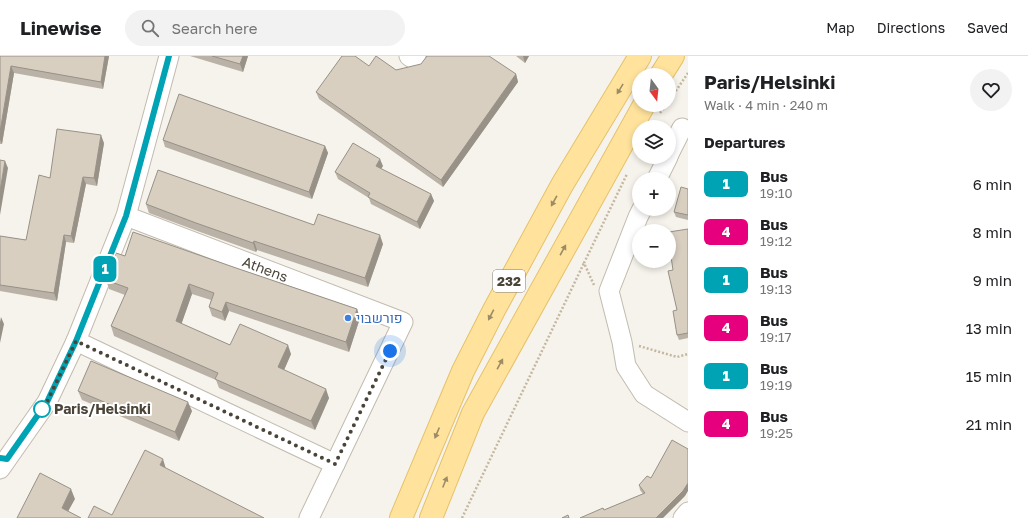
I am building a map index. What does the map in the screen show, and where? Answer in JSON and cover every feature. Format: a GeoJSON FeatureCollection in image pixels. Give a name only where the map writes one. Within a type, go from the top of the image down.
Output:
{"type":"FeatureCollection","features":[{"type":"Feature","properties":{"kind":"main road","name":"232"},"geometry":{"type":"LineString","coordinates":[[401,518],[463,371],[494,310],[562,185],[640,56]]}},
{"type":"Feature","properties":{"kind":"main road"},"geometry":{"type":"LineString","coordinates":[[665,68],[673,56]]}},
{"type":"Feature","properties":{"kind":"main road","name":"232"},"geometry":{"type":"LineString","coordinates":[[431,518],[473,413],[640,112]]}},
{"type":"Feature","properties":{"kind":"street"},"geometry":{"type":"LineString","coordinates":[[2,462],[47,402],[76,341],[126,216],[169,56]]}},
{"type":"Feature","properties":{"kind":"street"},"geometry":{"type":"LineString","coordinates":[[409,56],[414,59],[416,56]]}},
{"type":"Feature","properties":{"kind":"street"},"geometry":{"type":"LineString","coordinates":[[676,140],[682,128]]}},
{"type":"Feature","properties":{"kind":"street","name":"Athens"},"geometry":{"type":"LineString","coordinates":[[126,216],[404,322],[335,464]]}},
{"type":"Feature","properties":{"kind":"street"},"geometry":{"type":"LineString","coordinates":[[638,216],[609,292],[622,342],[626,366],[644,394],[688,422]]}},
{"type":"Feature","properties":{"kind":"street"},"geometry":{"type":"LineString","coordinates":[[76,341],[335,464],[310,518]]}},
{"type":"Feature","properties":{"kind":"street"},"geometry":{"type":"LineString","coordinates":[[683,518],[688,512]]}},
{"type":"Feature","properties":{"kind":"path"},"geometry":{"type":"LineString","coordinates":[[676,90],[688,73]]}},
{"type":"Feature","properties":{"kind":"path"},"geometry":{"type":"LineString","coordinates":[[462,518],[584,263]]}},
{"type":"Feature","properties":{"kind":"path"},"geometry":{"type":"LineString","coordinates":[[622,342],[677,357],[688,354]]}},
{"type":"Feature","properties":{"kind":"building"},"geometry":{"type":"Polygon","coordinates":[[[0,56],[105,56],[101,82],[11,66],[0,132],[0,56]]]}},
{"type":"Feature","properties":{"kind":"building"},"geometry":{"type":"Polygon","coordinates":[[[212,56],[243,56],[240,64],[212,56]]]}},
{"type":"Feature","properties":{"kind":"building"},"geometry":{"type":"Polygon","coordinates":[[[342,56],[355,56],[369,66],[376,56],[396,70],[421,64],[427,56],[489,56],[516,74],[441,180],[316,92],[342,56]]]}},
{"type":"Feature","properties":{"kind":"building"},"geometry":{"type":"Polygon","coordinates":[[[179,94],[325,146],[309,192],[163,140],[179,94]]]}},
{"type":"Feature","properties":{"kind":"building"},"geometry":{"type":"Polygon","coordinates":[[[57,129],[101,135],[94,178],[83,177],[71,236],[64,235],[54,293],[0,285],[0,236],[26,240],[39,175],[50,178],[57,129]]]}},
{"type":"Feature","properties":{"kind":"building"},"geometry":{"type":"Polygon","coordinates":[[[353,143],[380,159],[376,166],[431,194],[417,222],[368,197],[370,193],[335,172],[353,143]]]}},
{"type":"Feature","properties":{"kind":"building"},"geometry":{"type":"Polygon","coordinates":[[[0,160],[5,161],[0,191],[0,160]]]}},
{"type":"Feature","properties":{"kind":"building"},"geometry":{"type":"Polygon","coordinates":[[[158,170],[314,225],[318,214],[380,235],[365,278],[254,241],[253,243],[146,204],[158,170]]]}},
{"type":"Feature","properties":{"kind":"building"},"geometry":{"type":"Polygon","coordinates":[[[681,187],[688,189],[688,215],[676,212],[676,205],[681,187]]]}},
{"type":"Feature","properties":{"kind":"building"},"geometry":{"type":"Polygon","coordinates":[[[688,229],[688,333],[677,335],[673,311],[677,310],[668,271],[676,268],[676,231],[688,229]]]}},
{"type":"Feature","properties":{"kind":"building"},"geometry":{"type":"Polygon","coordinates":[[[133,232],[357,309],[346,342],[226,302],[222,312],[209,307],[214,293],[189,284],[176,321],[230,345],[240,324],[288,345],[278,367],[326,389],[311,421],[215,379],[218,373],[111,326],[128,288],[106,280],[116,253],[125,256],[133,232]]]}},
{"type":"Feature","properties":{"kind":"building"},"geometry":{"type":"Polygon","coordinates":[[[91,361],[188,402],[175,432],[78,391],[91,361]]]}},
{"type":"Feature","properties":{"kind":"building"},"geometry":{"type":"Polygon","coordinates":[[[672,440],[688,449],[688,483],[683,491],[656,518],[580,518],[645,493],[639,485],[647,476],[651,478],[672,440]]]}},
{"type":"Feature","properties":{"kind":"building"},"geometry":{"type":"Polygon","coordinates":[[[145,450],[163,459],[160,465],[264,518],[88,518],[94,506],[112,515],[145,450]]]}},
{"type":"Feature","properties":{"kind":"building"},"geometry":{"type":"Polygon","coordinates":[[[40,473],[71,489],[62,508],[81,518],[17,518],[40,473]]]}},
{"type":"Feature","properties":{"kind":"building"},"geometry":{"type":"Polygon","coordinates":[[[568,515],[569,518],[562,518],[568,515]]]}},
{"type":"Feature","properties":{"kind":"bus line","name":"1"},"geometry":{"type":"LineString","coordinates":[[0,458],[7,459],[47,402],[76,341],[126,216],[169,56]]}},
{"type":"Feature","properties":{"kind":"place","name":"פורשבוי"},"geometry":{"type":"Point","coordinates":[348,318]}},
{"type":"Feature","properties":{"kind":"place","name":"Paris/Helsinki"},"geometry":{"type":"Point","coordinates":[42,409]}},
{"type":"Feature","properties":{"kind":"route"},"geometry":{"type":"LineString","coordinates":[[42,409],[39,414],[47,402],[76,341],[335,464],[390,351]]}}]}
